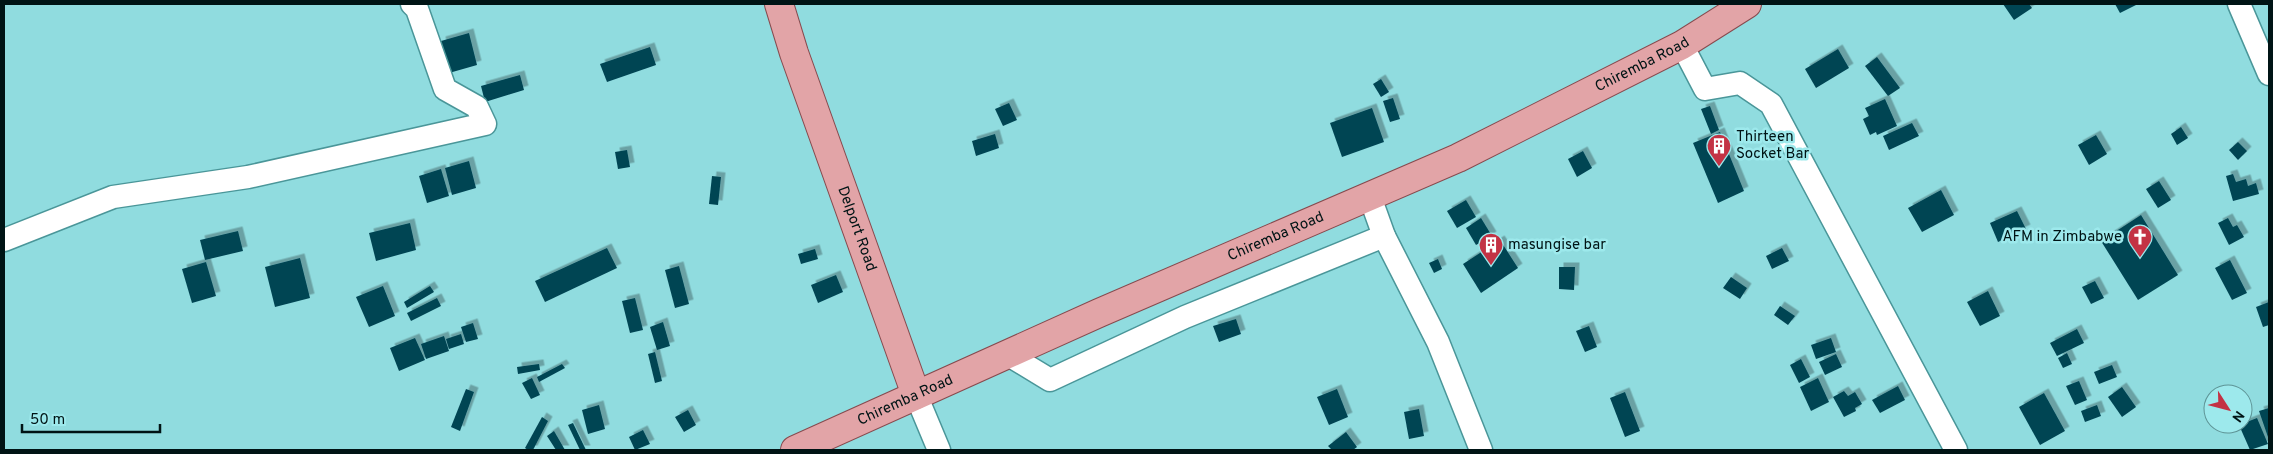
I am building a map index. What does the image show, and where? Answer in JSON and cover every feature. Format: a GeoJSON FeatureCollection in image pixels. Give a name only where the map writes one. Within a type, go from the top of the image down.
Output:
{"type":"FeatureCollection","features":[{"type":"Feature","properties":{"kind":"main road","name":"Delport Road"},"geometry":{"type":"LineString","coordinates":[[779,4],[794,53],[916,395]]}},
{"type":"Feature","properties":{"kind":"main road","name":"Chiremba Road"},"geometry":{"type":"LineString","coordinates":[[795,450],[1325,214],[1370,197],[1526,125],[1682,45],[1747,4]]}},
{"type":"Feature","properties":{"kind":"street"},"geometry":{"type":"LineString","coordinates":[[4,240],[113,197],[248,177],[486,124],[477,107],[444,88],[417,9],[412,4]]}},
{"type":"Feature","properties":{"kind":"street"},"geometry":{"type":"LineString","coordinates":[[2239,4],[2269,74]]}},
{"type":"Feature","properties":{"kind":"street"},"geometry":{"type":"LineString","coordinates":[[1682,45],[1705,89],[1740,83],[1771,104],[1956,450]]}},
{"type":"Feature","properties":{"kind":"street"},"geometry":{"type":"LineString","coordinates":[[1370,197],[1384,236],[1438,342],[1480,450]]}},
{"type":"Feature","properties":{"kind":"street"},"geometry":{"type":"LineString","coordinates":[[1007,354],[1050,380],[1185,317],[1384,236]]}},
{"type":"Feature","properties":{"kind":"street","name":"Delport Road"},"geometry":{"type":"LineString","coordinates":[[916,395],[939,450]]}},
{"type":"Feature","properties":{"kind":"building"},"geometry":{"type":"Polygon","coordinates":[[[2003,4],[2029,4],[2032,8],[2014,20],[2003,4]]]}},
{"type":"Feature","properties":{"kind":"building"},"geometry":{"type":"Polygon","coordinates":[[[2115,4],[2138,4],[2120,13],[2115,4]]]}},
{"type":"Feature","properties":{"kind":"building"},"geometry":{"type":"Polygon","coordinates":[[[469,33],[477,65],[449,73],[441,41],[469,33]]]}},
{"type":"Feature","properties":{"kind":"building"},"geometry":{"type":"Polygon","coordinates":[[[650,47],[656,65],[607,82],[600,64],[650,47]]]}},
{"type":"Feature","properties":{"kind":"building"},"geometry":{"type":"Polygon","coordinates":[[[1838,49],[1849,68],[1816,88],[1805,69],[1838,49]]]}},
{"type":"Feature","properties":{"kind":"building"},"geometry":{"type":"Polygon","coordinates":[[[1877,57],[1900,88],[1888,96],[1865,66],[1877,57]]]}},
{"type":"Feature","properties":{"kind":"building"},"geometry":{"type":"Polygon","coordinates":[[[520,75],[524,90],[485,102],[481,86],[520,75]]]}},
{"type":"Feature","properties":{"kind":"building"},"geometry":{"type":"Polygon","coordinates":[[[1381,79],[1389,92],[1381,97],[1373,84],[1381,79]]]}},
{"type":"Feature","properties":{"kind":"building"},"geometry":{"type":"Polygon","coordinates":[[[1393,98],[1400,119],[1390,122],[1383,101],[1393,98]]]}},
{"type":"Feature","properties":{"kind":"building"},"geometry":{"type":"Polygon","coordinates":[[[1885,99],[1897,126],[1877,135],[1876,132],[1870,135],[1863,119],[1869,116],[1865,108],[1885,99]]]}},
{"type":"Feature","properties":{"kind":"building"},"geometry":{"type":"Polygon","coordinates":[[[1009,103],[1017,120],[1003,126],[995,109],[1009,103]]]}},
{"type":"Feature","properties":{"kind":"building"},"geometry":{"type":"Polygon","coordinates":[[[1710,106],[1719,130],[1711,134],[1701,109],[1710,106]]]}},
{"type":"Feature","properties":{"kind":"building"},"geometry":{"type":"Polygon","coordinates":[[[1372,108],[1384,142],[1342,157],[1330,123],[1372,108]]]}},
{"type":"Feature","properties":{"kind":"building"},"geometry":{"type":"Polygon","coordinates":[[[1912,123],[1919,136],[1889,150],[1883,136],[1912,123]]]}},
{"type":"Feature","properties":{"kind":"building"},"geometry":{"type":"Polygon","coordinates":[[[2181,127],[2188,138],[2177,145],[2171,134],[2181,127]]]}},
{"type":"Feature","properties":{"kind":"building","name":"Thirteen Socket Bar"},"geometry":{"type":"Polygon","coordinates":[[[1720,132],[1744,191],[1718,203],[1693,143],[1720,132]]]}},
{"type":"Feature","properties":{"kind":"building"},"geometry":{"type":"Polygon","coordinates":[[[995,134],[999,148],[976,156],[972,141],[995,134]]]}},
{"type":"Feature","properties":{"kind":"building"},"geometry":{"type":"Polygon","coordinates":[[[2096,135],[2107,154],[2089,165],[2078,145],[2096,135]]]}},
{"type":"Feature","properties":{"kind":"building"},"geometry":{"type":"Polygon","coordinates":[[[2238,142],[2247,151],[2238,160],[2229,150],[2238,142]]]}},
{"type":"Feature","properties":{"kind":"building"},"geometry":{"type":"Polygon","coordinates":[[[627,150],[630,167],[618,169],[615,152],[627,150]]]}},
{"type":"Feature","properties":{"kind":"building"},"geometry":{"type":"Polygon","coordinates":[[[1583,151],[1592,168],[1577,177],[1568,159],[1583,151]]]}},
{"type":"Feature","properties":{"kind":"building"},"geometry":{"type":"Polygon","coordinates":[[[469,161],[476,188],[452,195],[445,168],[469,161]]]}},
{"type":"Feature","properties":{"kind":"building"},"geometry":{"type":"Polygon","coordinates":[[[441,169],[449,196],[427,203],[419,176],[441,169]]]}},
{"type":"Feature","properties":{"kind":"building"},"geometry":{"type":"Polygon","coordinates":[[[2233,174],[2236,182],[2246,179],[2248,186],[2256,183],[2259,194],[2233,201],[2226,176],[2233,174]]]}},
{"type":"Feature","properties":{"kind":"building"},"geometry":{"type":"Polygon","coordinates":[[[712,176],[721,177],[718,205],[709,204],[712,176]]]}},
{"type":"Feature","properties":{"kind":"building"},"geometry":{"type":"Polygon","coordinates":[[[2159,181],[2171,200],[2158,208],[2146,189],[2159,181]]]}},
{"type":"Feature","properties":{"kind":"building"},"geometry":{"type":"Polygon","coordinates":[[[1941,190],[1954,215],[1922,232],[1908,208],[1941,190]]]}},
{"type":"Feature","properties":{"kind":"building"},"geometry":{"type":"Polygon","coordinates":[[[1466,200],[1476,217],[1457,228],[1447,211],[1466,200]]]}},
{"type":"Feature","properties":{"kind":"building"},"geometry":{"type":"Polygon","coordinates":[[[2017,211],[2026,229],[1998,242],[1990,223],[2017,211]]]}},
{"type":"Feature","properties":{"kind":"building","name":"AFM in Zimbabwe"},"geometry":{"type":"Polygon","coordinates":[[[2141,215],[2178,275],[2138,300],[2101,241],[2141,215]]]}},
{"type":"Feature","properties":{"kind":"building"},"geometry":{"type":"Polygon","coordinates":[[[1481,218],[1492,236],[1476,245],[1466,228],[1481,218]]]}},
{"type":"Feature","properties":{"kind":"building"},"geometry":{"type":"Polygon","coordinates":[[[2228,218],[2233,227],[2237,225],[2244,237],[2229,245],[2218,223],[2228,218]]]}},
{"type":"Feature","properties":{"kind":"building"},"geometry":{"type":"Polygon","coordinates":[[[410,223],[416,250],[376,261],[369,233],[410,223]]]}},
{"type":"Feature","properties":{"kind":"building"},"geometry":{"type":"Polygon","coordinates":[[[238,231],[243,251],[205,260],[200,240],[238,231]]]}},
{"type":"Feature","properties":{"kind":"building","name":"masungise bar"},"geometry":{"type":"Polygon","coordinates":[[[1500,240],[1518,268],[1481,293],[1463,264],[1500,240]]]}},
{"type":"Feature","properties":{"kind":"building"},"geometry":{"type":"Polygon","coordinates":[[[607,248],[617,268],[545,302],[535,281],[607,248]]]}},
{"type":"Feature","properties":{"kind":"building"},"geometry":{"type":"Polygon","coordinates":[[[1782,248],[1789,261],[1772,269],[1766,256],[1782,248]]]}},
{"type":"Feature","properties":{"kind":"building"},"geometry":{"type":"Polygon","coordinates":[[[815,249],[818,259],[801,264],[798,254],[815,249]]]}},
{"type":"Feature","properties":{"kind":"building"},"geometry":{"type":"Polygon","coordinates":[[[300,258],[310,298],[275,307],[265,267],[300,258]]]}},
{"type":"Feature","properties":{"kind":"building"},"geometry":{"type":"Polygon","coordinates":[[[1438,259],[1442,269],[1434,273],[1429,263],[1438,259]]]}},
{"type":"Feature","properties":{"kind":"building"},"geometry":{"type":"Polygon","coordinates":[[[2230,260],[2247,293],[2232,300],[2215,268],[2230,260]]]}},
{"type":"Feature","properties":{"kind":"building"},"geometry":{"type":"Polygon","coordinates":[[[206,262],[216,296],[192,303],[182,269],[206,262]]]}},
{"type":"Feature","properties":{"kind":"building"},"geometry":{"type":"Polygon","coordinates":[[[679,266],[689,304],[675,308],[665,270],[679,266]]]}},
{"type":"Feature","properties":{"kind":"building"},"geometry":{"type":"Polygon","coordinates":[[[1559,267],[1575,267],[1574,290],[1559,289],[1559,267]]]}},
{"type":"Feature","properties":{"kind":"building"},"geometry":{"type":"Polygon","coordinates":[[[836,275],[843,292],[818,303],[811,285],[836,275]]]}},
{"type":"Feature","properties":{"kind":"building"},"geometry":{"type":"Polygon","coordinates":[[[1731,277],[1747,288],[1740,299],[1723,288],[1731,277]]]}},
{"type":"Feature","properties":{"kind":"building"},"geometry":{"type":"Polygon","coordinates":[[[2095,281],[2104,298],[2091,304],[2082,287],[2095,281]]]}},
{"type":"Feature","properties":{"kind":"building"},"geometry":{"type":"Polygon","coordinates":[[[383,286],[395,316],[369,327],[356,297],[383,286]]]}},
{"type":"Feature","properties":{"kind":"building"},"geometry":{"type":"Polygon","coordinates":[[[430,286],[434,292],[407,308],[404,302],[430,286]]]}},
{"type":"Feature","properties":{"kind":"building"},"geometry":{"type":"Polygon","coordinates":[[[1988,291],[2000,316],[1980,326],[1967,302],[1988,291]]]}},
{"type":"Feature","properties":{"kind":"building"},"geometry":{"type":"Polygon","coordinates":[[[437,298],[441,306],[411,321],[407,313],[437,298]]]}},
{"type":"Feature","properties":{"kind":"building"},"geometry":{"type":"Polygon","coordinates":[[[635,298],[643,330],[630,333],[622,301],[635,298]]]}},
{"type":"Feature","properties":{"kind":"building"},"geometry":{"type":"Polygon","coordinates":[[[2269,302],[2269,325],[2263,327],[2256,307],[2269,302]]]}},
{"type":"Feature","properties":{"kind":"building"},"geometry":{"type":"Polygon","coordinates":[[[1780,306],[1795,316],[1788,325],[1774,315],[1780,306]]]}},
{"type":"Feature","properties":{"kind":"building"},"geometry":{"type":"Polygon","coordinates":[[[1236,319],[1241,334],[1219,342],[1213,326],[1236,319]]]}},
{"type":"Feature","properties":{"kind":"building"},"geometry":{"type":"Polygon","coordinates":[[[663,322],[670,346],[657,350],[650,327],[663,322]]]}},
{"type":"Feature","properties":{"kind":"building"},"geometry":{"type":"Polygon","coordinates":[[[473,323],[478,339],[466,342],[461,327],[473,323]]]}},
{"type":"Feature","properties":{"kind":"building"},"geometry":{"type":"Polygon","coordinates":[[[1589,326],[1597,347],[1585,352],[1576,331],[1589,326]]]}},
{"type":"Feature","properties":{"kind":"building"},"geometry":{"type":"Polygon","coordinates":[[[2077,329],[2084,343],[2057,356],[2050,343],[2077,329]]]}},
{"type":"Feature","properties":{"kind":"building"},"geometry":{"type":"Polygon","coordinates":[[[461,334],[464,344],[449,349],[446,339],[461,334]]]}},
{"type":"Feature","properties":{"kind":"building"},"geometry":{"type":"Polygon","coordinates":[[[444,336],[449,351],[426,359],[421,344],[444,336]]]}},
{"type":"Feature","properties":{"kind":"building"},"geometry":{"type":"Polygon","coordinates":[[[415,338],[425,360],[399,371],[390,348],[415,338]]]}},
{"type":"Feature","properties":{"kind":"building"},"geometry":{"type":"Polygon","coordinates":[[[1831,338],[1836,352],[1816,359],[1811,345],[1831,338]]]}},
{"type":"Feature","properties":{"kind":"building"},"geometry":{"type":"Polygon","coordinates":[[[655,352],[662,381],[655,383],[648,354],[655,352]]]}},
{"type":"Feature","properties":{"kind":"building"},"geometry":{"type":"Polygon","coordinates":[[[2067,353],[2072,364],[2063,368],[2058,358],[2067,353]]]}},
{"type":"Feature","properties":{"kind":"building"},"geometry":{"type":"Polygon","coordinates":[[[1836,354],[1842,367],[1825,375],[1819,362],[1836,354]]]}},
{"type":"Feature","properties":{"kind":"building"},"geometry":{"type":"Polygon","coordinates":[[[1801,359],[1810,377],[1799,383],[1790,365],[1801,359]]]}},
{"type":"Feature","properties":{"kind":"building"},"geometry":{"type":"Polygon","coordinates":[[[539,364],[540,370],[518,374],[517,367],[539,364]]]}},
{"type":"Feature","properties":{"kind":"building"},"geometry":{"type":"Polygon","coordinates":[[[562,364],[565,368],[539,382],[537,377],[562,364]]]}},
{"type":"Feature","properties":{"kind":"building"},"geometry":{"type":"Polygon","coordinates":[[[2112,365],[2117,377],[2099,384],[2094,372],[2112,365]]]}},
{"type":"Feature","properties":{"kind":"building"},"geometry":{"type":"Polygon","coordinates":[[[532,378],[540,395],[531,399],[522,383],[532,378]]]}},
{"type":"Feature","properties":{"kind":"building"},"geometry":{"type":"Polygon","coordinates":[[[1818,378],[1829,402],[1811,411],[1800,387],[1818,378]]]}},
{"type":"Feature","properties":{"kind":"building"},"geometry":{"type":"Polygon","coordinates":[[[2079,381],[2087,400],[2075,405],[2066,386],[2079,381]]]}},
{"type":"Feature","properties":{"kind":"building"},"geometry":{"type":"Polygon","coordinates":[[[1898,386],[1905,400],[1880,413],[1872,400],[1898,386]]]}},
{"type":"Feature","properties":{"kind":"building"},"geometry":{"type":"Polygon","coordinates":[[[2122,387],[2136,407],[2122,417],[2108,397],[2122,387]]]}},
{"type":"Feature","properties":{"kind":"building"},"geometry":{"type":"Polygon","coordinates":[[[466,389],[474,392],[460,431],[451,427],[466,389]]]}},
{"type":"Feature","properties":{"kind":"building"},"geometry":{"type":"Polygon","coordinates":[[[1337,389],[1348,417],[1329,425],[1317,397],[1337,389]]]}},
{"type":"Feature","properties":{"kind":"building"},"geometry":{"type":"Polygon","coordinates":[[[1844,391],[1848,396],[1855,392],[1862,404],[1855,408],[1856,411],[1844,417],[1833,397],[1844,391]]]}},
{"type":"Feature","properties":{"kind":"building"},"geometry":{"type":"Polygon","coordinates":[[[1625,392],[1640,431],[1625,437],[1610,398],[1625,392]]]}},
{"type":"Feature","properties":{"kind":"building"},"geometry":{"type":"Polygon","coordinates":[[[2044,393],[2065,431],[2040,445],[2019,407],[2044,393]]]}},
{"type":"Feature","properties":{"kind":"building"},"geometry":{"type":"Polygon","coordinates":[[[599,405],[605,429],[588,434],[582,410],[599,405]]]}},
{"type":"Feature","properties":{"kind":"building"},"geometry":{"type":"Polygon","coordinates":[[[2097,405],[2101,416],[2085,422],[2081,411],[2097,405]]]}},
{"type":"Feature","properties":{"kind":"building"},"geometry":{"type":"Polygon","coordinates":[[[2269,408],[2269,440],[2259,411],[2269,408]]]}},
{"type":"Feature","properties":{"kind":"building"},"geometry":{"type":"Polygon","coordinates":[[[1419,409],[1424,436],[1409,439],[1404,412],[1419,409]]]}},
{"type":"Feature","properties":{"kind":"building"},"geometry":{"type":"Polygon","coordinates":[[[688,410],[696,425],[684,432],[675,417],[688,410]]]}},
{"type":"Feature","properties":{"kind":"building"},"geometry":{"type":"Polygon","coordinates":[[[542,417],[548,421],[533,450],[528,450],[525,448],[542,417]]]}},
{"type":"Feature","properties":{"kind":"building"},"geometry":{"type":"Polygon","coordinates":[[[2257,418],[2268,444],[2250,450],[2243,434],[2253,434],[2253,420],[2257,418]]]}},
{"type":"Feature","properties":{"kind":"building"},"geometry":{"type":"Polygon","coordinates":[[[573,423],[586,450],[580,450],[568,425],[573,423]]]}},
{"type":"Feature","properties":{"kind":"building"},"geometry":{"type":"Polygon","coordinates":[[[643,430],[650,444],[635,450],[629,437],[643,430]]]}},
{"type":"Feature","properties":{"kind":"building"},"geometry":{"type":"Polygon","coordinates":[[[554,431],[565,450],[556,450],[547,436],[554,431]]]}},
{"type":"Feature","properties":{"kind":"building"},"geometry":{"type":"Polygon","coordinates":[[[1346,432],[1357,447],[1353,450],[1332,450],[1328,446],[1346,432]]]}},
{"type":"Feature","properties":{"kind":"place","name":"Thirteen Socket Bar"},"geometry":{"type":"Point","coordinates":[1719,167]}},
{"type":"Feature","properties":{"kind":"place","name":"AFM in Zimbabwe"},"geometry":{"type":"Point","coordinates":[2140,258]}},
{"type":"Feature","properties":{"kind":"place","name":"masungise bar"},"geometry":{"type":"Point","coordinates":[1491,266]}}]}
